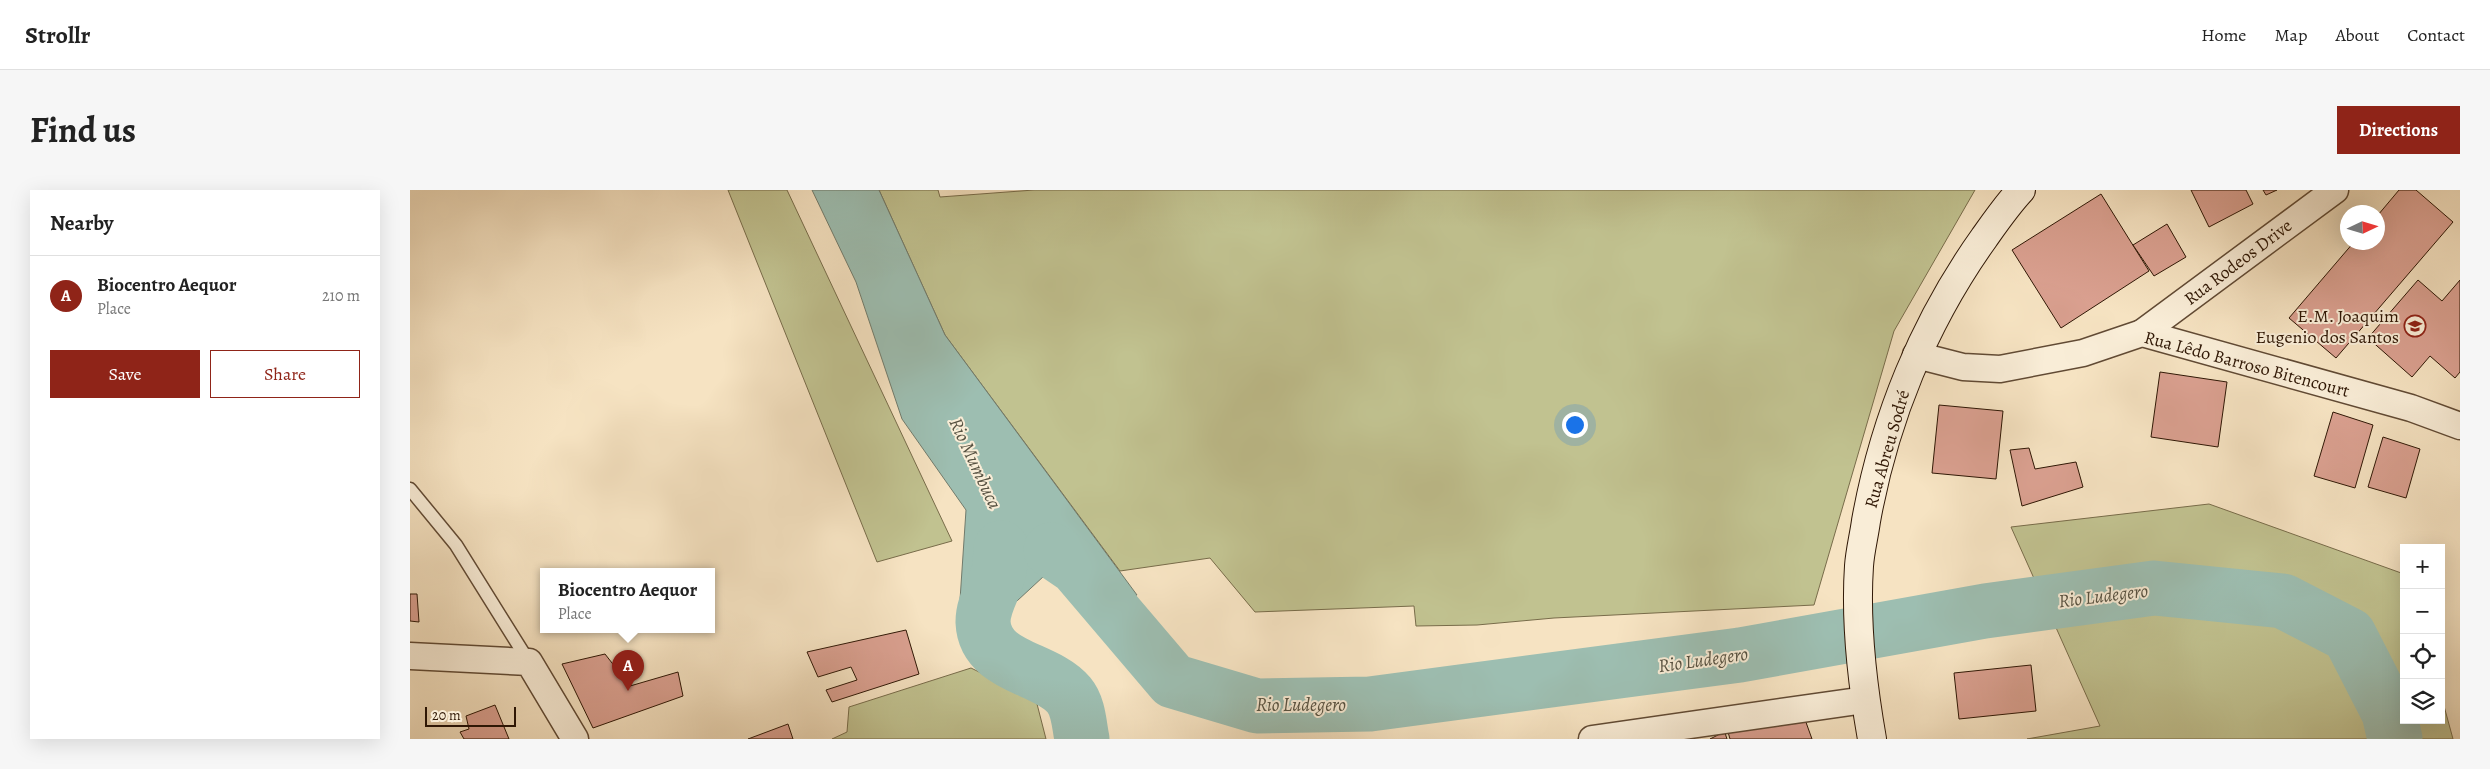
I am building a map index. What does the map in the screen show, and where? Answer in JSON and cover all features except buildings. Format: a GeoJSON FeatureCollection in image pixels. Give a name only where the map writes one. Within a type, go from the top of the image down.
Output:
{"type":"FeatureCollection","features":[{"type":"Feature","properties":{"kind":"main road","name":"Rua Abreu Sodré"},"geometry":{"type":"LineString","coordinates":[[1872,739],[1865,700],[1857,624],[1859,564],[1872,489],[1892,418],[1916,355],[1961,270],[2010,202],[2021,190]]}},
{"type":"Feature","properties":{"kind":"street","name":"Rua Rodeos Drive"},"geometry":{"type":"LineString","coordinates":[[2142,333],[2335,190]]}},
{"type":"Feature","properties":{"kind":"street","name":"Rua Lêdo Barroso Bitencourt"},"geometry":{"type":"LineString","coordinates":[[1916,355],[1962,368],[2000,369],[2083,353],[2142,333],[2411,408],[2460,426]]}},
{"type":"Feature","properties":{"kind":"street"},"geometry":{"type":"LineString","coordinates":[[410,656],[529,662],[575,739]]}},
{"type":"Feature","properties":{"kind":"street"},"geometry":{"type":"LineString","coordinates":[[1592,739],[1865,700]]}},
{"type":"Feature","properties":{"kind":"lane"},"geometry":{"type":"LineString","coordinates":[[410,489],[456,545],[529,662]]}},
{"type":"Feature","properties":{"kind":"green space"},"geometry":{"type":"Polygon","coordinates":[[[728,190],[787,190],[952,541],[877,562],[728,190]]]}},
{"type":"Feature","properties":{"kind":"green space"},"geometry":{"type":"Polygon","coordinates":[[[879,190],[938,190],[940,197],[1034,190],[1975,190],[1894,331],[1814,605],[1554,618],[1477,625],[1416,626],[1414,606],[1255,612],[1210,558],[1120,571],[945,335],[879,190]]]}},
{"type":"Feature","properties":{"kind":"green space"},"geometry":{"type":"Polygon","coordinates":[[[2209,504],[2400,573],[2400,724],[2445,724],[2445,710],[2453,739],[2027,739],[2100,726],[2011,527],[2209,504]]]}},
{"type":"Feature","properties":{"kind":"green space"},"geometry":{"type":"Polygon","coordinates":[[[971,668],[1036,700],[1046,739],[832,739],[847,732],[849,707],[971,668]]]}},
{"type":"Feature","properties":{"kind":"water"},"geometry":{"type":"Polygon","coordinates":[[[812,190],[879,190],[945,335],[1137,595],[1093,605],[1044,576],[1004,613],[958,630],[966,510],[902,419],[856,282],[812,190]]]}},
{"type":"Feature","properties":{"kind":"waterway","name":"Rio Mumbuca"},"geometry":{"type":"LineString","coordinates":[[1001,548],[999,571],[984,615],[983,622],[986,637],[994,649],[1005,658],[1046,678],[1069,695],[1077,711],[1082,739]]}},
{"type":"Feature","properties":{"kind":"waterway","name":"Rio Ludegero"},"geometry":{"type":"LineString","coordinates":[[1051,550],[1076,567],[1173,681],[1257,706],[1370,704],[1740,655],[1985,611],[2154,588],[2283,601],[2349,635],[2389,713],[2395,739]]}},
{"type":"Feature","properties":{"kind":"place","name":"E.M. Joaquim Eugenio dos Santos"},"geometry":{"type":"Point","coordinates":[2415,326]}},
{"type":"Feature","properties":{"kind":"place","name":"Biocentro Aequor"},"geometry":{"type":"Point","coordinates":[628,691]}}]}
